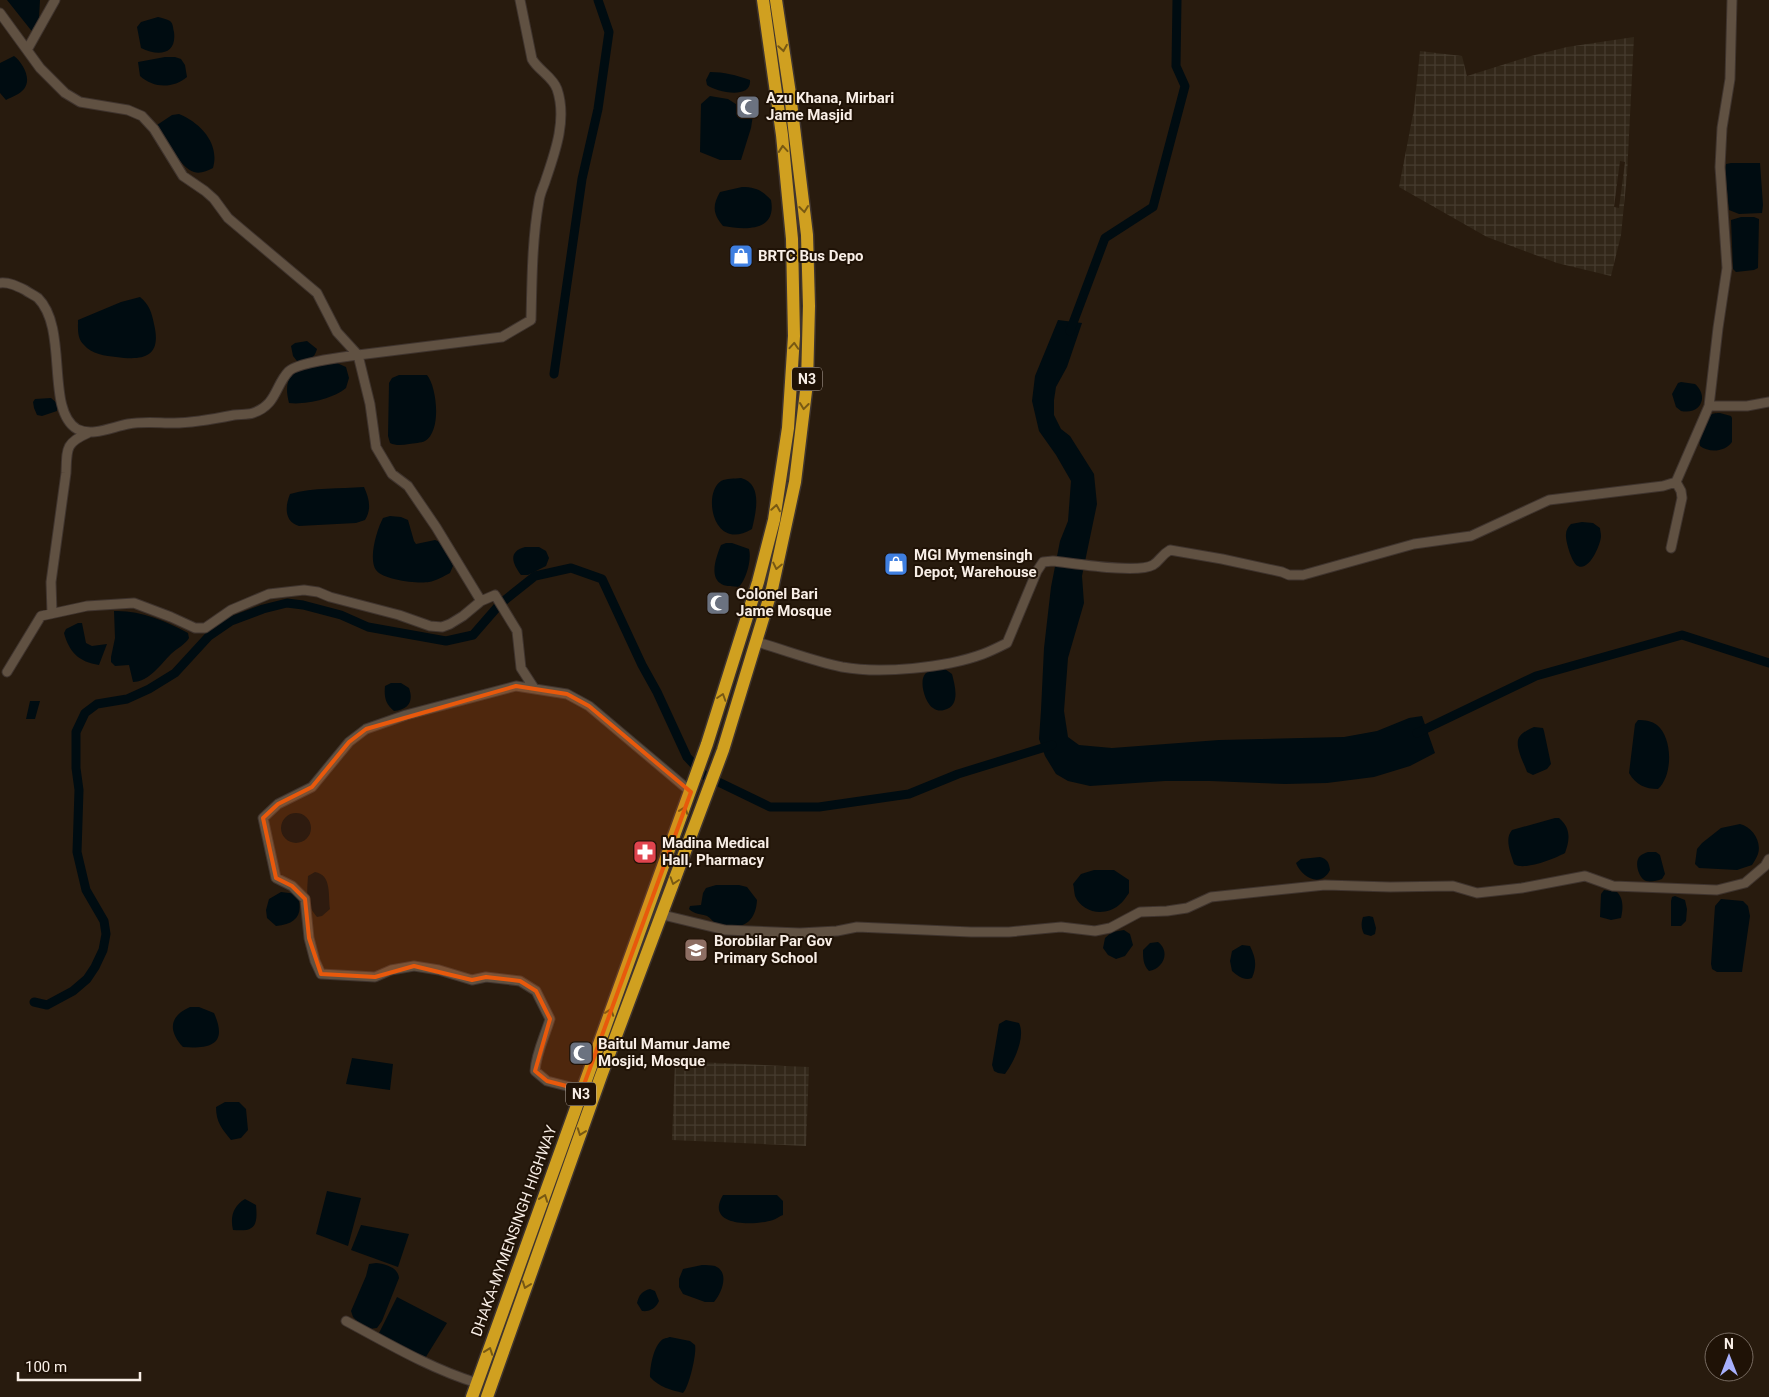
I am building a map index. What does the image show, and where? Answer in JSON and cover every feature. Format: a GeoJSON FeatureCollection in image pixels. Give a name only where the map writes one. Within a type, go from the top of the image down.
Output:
{"type":"FeatureCollection","features":[{"type":"Feature","properties":{"kind":"highway","name":"DHAKA-MYMENSINGH HIGHWAY"},"geometry":{"type":"LineString","coordinates":[[472,1397],[691,792],[761,573],[774,520],[788,428],[794,336],[792,239],[782,135],[763,0]]}},
{"type":"Feature","properties":{"kind":"highway","name":"N3"},"geometry":{"type":"LineString","coordinates":[[487,1397],[602,1076],[663,915],[680,862],[723,750],[772,589],[795,482],[807,383],[809,306],[807,235],[790,94],[776,0]]}},
{"type":"Feature","properties":{"kind":"street"},"geometry":{"type":"LineString","coordinates":[[27,50],[55,0]]}},
{"type":"Feature","properties":{"kind":"street"},"geometry":{"type":"LineString","coordinates":[[52,613],[51,582],[66,473],[66,456],[74,439],[88,432],[130,423],[194,422],[252,413],[273,399],[290,370],[303,365],[358,355],[502,337],[531,320],[534,234],[539,198],[558,142],[560,118],[556,87],[536,67],[532,59],[520,0]]}},
{"type":"Feature","properties":{"kind":"street"},"geometry":{"type":"LineString","coordinates":[[757,642],[842,666],[871,670],[928,666],[957,661],[983,654],[1007,643],[1037,571],[1043,562],[1053,560],[1093,565],[1141,567],[1153,565],[1163,554],[1170,550],[1222,558],[1289,575],[1303,575],[1414,544],[1471,536],[1549,500],[1663,486],[1676,482],[1709,406],[1727,268],[1720,167],[1722,128],[1730,79],[1732,0]]}},
{"type":"Feature","properties":{"kind":"street"},"geometry":{"type":"LineString","coordinates":[[0,14],[40,68],[65,93],[80,102],[128,110],[142,116],[154,128],[183,176],[205,190],[228,218],[316,293],[336,332],[358,355],[370,404],[376,448],[392,474],[408,486],[436,527],[481,601]]}},
{"type":"Feature","properties":{"kind":"street"},"geometry":{"type":"LineString","coordinates":[[0,283],[6,282],[37,297],[46,309],[56,339],[59,397],[65,414],[71,423],[76,428],[88,432]]}},
{"type":"Feature","properties":{"kind":"street"},"geometry":{"type":"LineString","coordinates":[[1709,406],[1746,406],[1769,402]]}},
{"type":"Feature","properties":{"kind":"street"},"geometry":{"type":"LineString","coordinates":[[1671,548],[1682,498],[1681,491],[1676,482]]}},
{"type":"Feature","properties":{"kind":"street"},"geometry":{"type":"LineString","coordinates":[[6,672],[41,616],[94,605],[134,603],[171,616],[195,628],[205,628],[231,610],[269,594],[304,590],[318,592],[330,597],[399,615],[430,626],[442,627],[463,616],[481,601],[495,595],[517,631],[520,668],[534,688]]}},
{"type":"Feature","properties":{"kind":"street"},"geometry":{"type":"LineString","coordinates":[[582,1090],[548,1081],[535,1070],[536,1059],[550,1019],[536,991],[520,981],[486,977],[472,980],[439,970],[414,966],[391,970],[375,977],[321,974],[315,961],[309,938],[305,899],[292,886],[276,878],[263,818],[278,804],[312,787],[349,742],[366,728],[406,715],[516,686],[567,694],[589,706],[691,792]]}},
{"type":"Feature","properties":{"kind":"street"},"geometry":{"type":"LineString","coordinates":[[663,915],[726,930],[800,933],[837,931],[857,927],[971,932],[1009,932],[1062,927],[1096,931],[1110,928],[1140,912],[1187,908],[1211,897],[1325,885],[1453,886],[1477,893],[1522,888],[1585,876],[1613,886],[1717,890],[1745,883],[1769,859]]}},
{"type":"Feature","properties":{"kind":"street"},"geometry":{"type":"LineString","coordinates":[[346,1321],[450,1375],[477,1383]]}},
{"type":"Feature","properties":{"kind":"highlighted area"},"geometry":{"type":"Polygon","coordinates":[[[516,686],[567,694],[589,706],[691,792],[582,1090],[547,1081],[535,1071],[550,1019],[536,991],[520,981],[486,977],[472,980],[414,966],[375,977],[321,974],[309,938],[305,899],[292,886],[276,878],[263,818],[278,804],[312,787],[349,742],[366,729],[516,686]]]}},
{"type":"Feature","properties":{"kind":"shaded area"},"geometry":{"type":"Polygon","coordinates":[[[7,0],[40,0],[39,18],[34,34],[7,0]]]}},
{"type":"Feature","properties":{"kind":"shaded area"},"geometry":{"type":"Polygon","coordinates":[[[158,17],[171,22],[174,32],[172,46],[169,50],[159,53],[141,48],[137,27],[141,22],[158,17]]]}},
{"type":"Feature","properties":{"kind":"shaded area"},"geometry":{"type":"Polygon","coordinates":[[[1634,37],[1627,175],[1621,235],[1611,276],[1557,263],[1487,237],[1399,187],[1414,109],[1420,51],[1462,56],[1467,76],[1567,47],[1634,37]],[[1620,161],[1614,207],[1619,208],[1625,162],[1620,161]]]}},
{"type":"Feature","properties":{"kind":"shaded area"},"geometry":{"type":"Polygon","coordinates":[[[14,56],[23,67],[27,81],[22,91],[6,100],[0,93],[0,63],[14,56]]]}},
{"type":"Feature","properties":{"kind":"shaded area"},"geometry":{"type":"Polygon","coordinates":[[[165,57],[181,59],[185,65],[187,77],[176,84],[163,86],[151,83],[140,76],[138,62],[165,57]]]}},
{"type":"Feature","properties":{"kind":"shaded area"},"geometry":{"type":"Polygon","coordinates":[[[710,72],[730,74],[750,80],[749,86],[745,90],[733,93],[712,88],[707,85],[706,80],[710,72]]]}},
{"type":"Feature","properties":{"kind":"shaded area"},"geometry":{"type":"Polygon","coordinates":[[[710,96],[728,99],[753,115],[741,160],[720,160],[700,152],[701,104],[710,96]]]}},
{"type":"Feature","properties":{"kind":"shaded area"},"geometry":{"type":"Polygon","coordinates":[[[179,114],[195,123],[207,135],[214,151],[213,168],[199,173],[189,170],[178,159],[168,144],[157,125],[172,115],[179,114]]]}},
{"type":"Feature","properties":{"kind":"shaded area"},"geometry":{"type":"Polygon","coordinates":[[[1760,163],[1762,213],[1739,214],[1729,210],[1725,169],[1726,164],[1760,163]]]}},
{"type":"Feature","properties":{"kind":"shaded area"},"geometry":{"type":"Polygon","coordinates":[[[742,187],[758,190],[771,200],[772,210],[769,218],[758,226],[749,228],[723,226],[717,218],[715,210],[717,197],[720,192],[742,187]]]}},
{"type":"Feature","properties":{"kind":"shaded area"},"geometry":{"type":"Polygon","coordinates":[[[1741,217],[1759,219],[1758,268],[1736,272],[1733,269],[1731,220],[1741,217]]]}},
{"type":"Feature","properties":{"kind":"shaded area"},"geometry":{"type":"Polygon","coordinates":[[[140,297],[150,309],[156,335],[153,350],[148,354],[135,358],[108,356],[91,351],[80,340],[78,320],[121,302],[140,297]]]}},
{"type":"Feature","properties":{"kind":"shaded area"},"geometry":{"type":"Polygon","coordinates":[[[1058,320],[1082,323],[1067,367],[1056,387],[1054,415],[1061,429],[1070,436],[1094,474],[1097,504],[1082,576],[1084,603],[1068,658],[1064,711],[1068,737],[1079,745],[1112,748],[1219,740],[1344,737],[1377,731],[1409,718],[1422,716],[1435,753],[1410,766],[1374,777],[1327,783],[1285,784],[1165,781],[1090,786],[1068,781],[1056,774],[1045,756],[1039,739],[1044,648],[1051,587],[1060,541],[1068,521],[1071,481],[1039,431],[1032,401],[1035,376],[1058,320]]]}},
{"type":"Feature","properties":{"kind":"shaded area"},"geometry":{"type":"Polygon","coordinates":[[[307,341],[317,349],[316,353],[310,360],[297,361],[293,356],[291,346],[295,343],[307,341]]]}},
{"type":"Feature","properties":{"kind":"shaded area"},"geometry":{"type":"Polygon","coordinates":[[[337,363],[346,367],[349,378],[346,388],[334,395],[319,400],[289,403],[288,381],[292,375],[307,368],[337,363]]]}},
{"type":"Feature","properties":{"kind":"shaded area"},"geometry":{"type":"Polygon","coordinates":[[[399,375],[427,375],[433,389],[436,419],[430,436],[423,442],[402,445],[390,443],[388,436],[389,383],[392,378],[399,375]]]}},
{"type":"Feature","properties":{"kind":"shaded area"},"geometry":{"type":"Polygon","coordinates":[[[1678,383],[1695,384],[1702,394],[1701,404],[1694,410],[1681,411],[1676,407],[1672,394],[1678,383]]]}},
{"type":"Feature","properties":{"kind":"shaded area"},"geometry":{"type":"Polygon","coordinates":[[[51,398],[58,404],[57,411],[42,416],[37,415],[33,402],[35,399],[51,398]]]}},
{"type":"Feature","properties":{"kind":"shaded area"},"geometry":{"type":"Polygon","coordinates":[[[1720,413],[1732,418],[1732,442],[1721,450],[1708,450],[1700,446],[1701,434],[1709,416],[1720,413]]]}},
{"type":"Feature","properties":{"kind":"shaded area"},"geometry":{"type":"Polygon","coordinates":[[[741,478],[753,486],[755,492],[756,507],[752,529],[739,534],[728,533],[720,528],[715,518],[712,508],[712,497],[715,487],[721,481],[741,478]]]}},
{"type":"Feature","properties":{"kind":"shaded area"},"geometry":{"type":"Polygon","coordinates":[[[364,487],[369,503],[365,520],[356,523],[299,526],[294,524],[288,517],[287,503],[290,494],[317,489],[364,487]]]}},
{"type":"Feature","properties":{"kind":"shaded area"},"geometry":{"type":"Polygon","coordinates":[[[390,516],[408,520],[416,544],[435,540],[443,543],[453,566],[450,573],[432,581],[417,582],[393,579],[376,570],[373,552],[376,536],[383,518],[390,516]]]}},
{"type":"Feature","properties":{"kind":"shaded area"},"geometry":{"type":"Polygon","coordinates":[[[1593,523],[1600,528],[1601,536],[1594,556],[1582,567],[1573,561],[1566,533],[1571,524],[1593,523]]]}},
{"type":"Feature","properties":{"kind":"shaded area"},"geometry":{"type":"Polygon","coordinates":[[[732,543],[749,549],[748,569],[739,587],[722,584],[715,575],[715,565],[721,545],[732,543]]]}},
{"type":"Feature","properties":{"kind":"shaded area"},"geometry":{"type":"Polygon","coordinates":[[[539,547],[546,551],[549,558],[546,566],[528,575],[521,575],[513,559],[519,549],[539,547]]]}},
{"type":"Feature","properties":{"kind":"shaded area"},"geometry":{"type":"Polygon","coordinates":[[[114,611],[133,612],[152,617],[188,633],[189,638],[149,676],[133,682],[129,665],[115,666],[111,662],[115,638],[114,611]]]}},
{"type":"Feature","properties":{"kind":"shaded area"},"geometry":{"type":"Polygon","coordinates":[[[82,623],[86,643],[92,646],[107,644],[99,665],[80,659],[72,651],[66,640],[64,633],[66,629],[82,623]]]}},
{"type":"Feature","properties":{"kind":"shaded area"},"geometry":{"type":"Polygon","coordinates":[[[945,669],[952,674],[956,695],[955,700],[949,708],[936,710],[927,701],[923,686],[924,676],[928,672],[945,669]]]}},
{"type":"Feature","properties":{"kind":"shaded area"},"geometry":{"type":"Polygon","coordinates":[[[391,683],[401,683],[409,688],[410,701],[403,709],[394,711],[387,703],[385,686],[391,683]]]}},
{"type":"Feature","properties":{"kind":"shaded area"},"geometry":{"type":"Polygon","coordinates":[[[30,701],[40,701],[35,719],[26,719],[30,701]]]}},
{"type":"Feature","properties":{"kind":"shaded area"},"geometry":{"type":"Polygon","coordinates":[[[1638,720],[1648,721],[1657,725],[1666,739],[1669,757],[1668,766],[1663,783],[1658,789],[1641,786],[1629,773],[1635,724],[1638,720]]]}},
{"type":"Feature","properties":{"kind":"shaded area"},"geometry":{"type":"Polygon","coordinates":[[[1534,727],[1543,728],[1551,764],[1547,769],[1533,775],[1527,772],[1520,754],[1518,739],[1534,727]]]}},
{"type":"Feature","properties":{"kind":"shaded area"},"geometry":{"type":"Polygon","coordinates":[[[296,813],[302,814],[310,822],[310,834],[302,842],[296,843],[290,842],[282,834],[281,828],[282,822],[290,814],[296,813]]]}},
{"type":"Feature","properties":{"kind":"shaded area"},"geometry":{"type":"Polygon","coordinates":[[[1559,818],[1566,826],[1568,843],[1565,853],[1532,865],[1519,866],[1514,864],[1508,842],[1512,830],[1559,818]]]}},
{"type":"Feature","properties":{"kind":"shaded area"},"geometry":{"type":"Polygon","coordinates":[[[1740,824],[1752,831],[1759,844],[1758,854],[1752,865],[1737,870],[1699,868],[1695,864],[1697,849],[1702,843],[1721,828],[1740,824]]]}},
{"type":"Feature","properties":{"kind":"shaded area"},"geometry":{"type":"Polygon","coordinates":[[[1648,852],[1656,852],[1660,855],[1665,874],[1662,879],[1646,881],[1641,877],[1637,865],[1638,858],[1648,852]]]}},
{"type":"Feature","properties":{"kind":"shaded area"},"geometry":{"type":"Polygon","coordinates":[[[1320,857],[1327,861],[1330,870],[1322,879],[1317,880],[1307,877],[1296,863],[1301,859],[1320,857]]]}},
{"type":"Feature","properties":{"kind":"shaded area"},"geometry":{"type":"Polygon","coordinates":[[[1094,870],[1114,870],[1129,880],[1129,893],[1113,909],[1101,912],[1088,909],[1078,902],[1075,896],[1073,884],[1081,874],[1094,870]]]}},
{"type":"Feature","properties":{"kind":"shaded area"},"geometry":{"type":"Polygon","coordinates":[[[315,872],[327,881],[330,909],[322,916],[317,917],[310,907],[307,893],[308,876],[315,872]]]}},
{"type":"Feature","properties":{"kind":"shaded area"},"geometry":{"type":"Polygon","coordinates":[[[716,885],[747,887],[757,900],[755,913],[749,921],[734,927],[720,925],[707,916],[695,913],[689,909],[690,906],[701,905],[706,888],[716,885]]]}},
{"type":"Feature","properties":{"kind":"shaded area"},"geometry":{"type":"Polygon","coordinates":[[[1604,890],[1617,892],[1621,898],[1621,918],[1611,920],[1600,917],[1601,894],[1604,890]]]}},
{"type":"Feature","properties":{"kind":"shaded area"},"geometry":{"type":"Polygon","coordinates":[[[281,892],[297,894],[300,907],[294,920],[276,926],[267,918],[266,910],[269,899],[281,892]]]}},
{"type":"Feature","properties":{"kind":"shaded area"},"geometry":{"type":"Polygon","coordinates":[[[1675,896],[1685,900],[1687,909],[1686,921],[1681,926],[1671,926],[1671,901],[1672,897],[1675,896]]]}},
{"type":"Feature","properties":{"kind":"shaded area"},"geometry":{"type":"Polygon","coordinates":[[[1721,899],[1743,901],[1748,906],[1750,916],[1742,972],[1717,972],[1712,969],[1715,906],[1721,899]]]}},
{"type":"Feature","properties":{"kind":"shaded area"},"geometry":{"type":"Polygon","coordinates":[[[1363,917],[1373,917],[1376,928],[1375,934],[1371,936],[1364,934],[1362,930],[1363,917]]]}},
{"type":"Feature","properties":{"kind":"shaded area"},"geometry":{"type":"Polygon","coordinates":[[[1124,930],[1130,934],[1133,945],[1125,956],[1116,959],[1108,955],[1103,948],[1105,938],[1112,932],[1124,930]]]}},
{"type":"Feature","properties":{"kind":"shaded area"},"geometry":{"type":"Polygon","coordinates":[[[1158,942],[1164,950],[1164,960],[1154,970],[1149,971],[1144,964],[1143,950],[1150,943],[1158,942]]]}},
{"type":"Feature","properties":{"kind":"shaded area"},"geometry":{"type":"Polygon","coordinates":[[[1242,945],[1250,946],[1255,958],[1254,974],[1249,979],[1241,977],[1232,971],[1230,961],[1232,951],[1242,945]]]}},
{"type":"Feature","properties":{"kind":"shaded area"},"geometry":{"type":"Polygon","coordinates":[[[190,1007],[199,1007],[214,1013],[219,1032],[218,1038],[209,1045],[183,1047],[175,1035],[173,1024],[175,1019],[190,1007]]]}},
{"type":"Feature","properties":{"kind":"shaded area"},"geometry":{"type":"Polygon","coordinates":[[[1006,1020],[1019,1023],[1021,1035],[1015,1056],[1005,1074],[994,1071],[992,1065],[999,1024],[1006,1020]]]}},
{"type":"Feature","properties":{"kind":"shaded area"},"geometry":{"type":"Polygon","coordinates":[[[352,1058],[393,1064],[390,1090],[346,1084],[352,1058]]]}},
{"type":"Feature","properties":{"kind":"shaded area"},"geometry":{"type":"Polygon","coordinates":[[[675,1061],[809,1067],[806,1146],[672,1140],[675,1061]]]}},
{"type":"Feature","properties":{"kind":"shaded area"},"geometry":{"type":"Polygon","coordinates":[[[225,1102],[239,1102],[246,1109],[248,1130],[241,1138],[231,1140],[218,1121],[216,1107],[225,1102]]]}},
{"type":"Feature","properties":{"kind":"shaded area"},"geometry":{"type":"Polygon","coordinates":[[[327,1191],[361,1198],[348,1246],[316,1234],[327,1191]]]}},
{"type":"Feature","properties":{"kind":"shaded area"},"geometry":{"type":"Polygon","coordinates":[[[723,1195],[777,1195],[783,1201],[783,1215],[773,1220],[754,1223],[734,1222],[725,1219],[720,1213],[719,1206],[723,1195]]]}},
{"type":"Feature","properties":{"kind":"shaded area"},"geometry":{"type":"Polygon","coordinates":[[[245,1199],[256,1205],[254,1226],[246,1230],[233,1230],[233,1212],[245,1199]]]}},
{"type":"Feature","properties":{"kind":"shaded area"},"geometry":{"type":"Polygon","coordinates":[[[361,1225],[409,1234],[398,1267],[351,1250],[361,1225]]]}},
{"type":"Feature","properties":{"kind":"shaded area"},"geometry":{"type":"Polygon","coordinates":[[[369,1264],[387,1265],[394,1269],[399,1278],[382,1321],[377,1328],[369,1329],[353,1317],[351,1311],[369,1264]]]}},
{"type":"Feature","properties":{"kind":"shaded area"},"geometry":{"type":"Polygon","coordinates":[[[702,1265],[715,1266],[722,1273],[722,1288],[714,1302],[705,1302],[683,1294],[679,1287],[679,1279],[683,1269],[702,1265]]]}},
{"type":"Feature","properties":{"kind":"shaded area"},"geometry":{"type":"Polygon","coordinates":[[[650,1289],[655,1291],[659,1301],[652,1309],[642,1311],[637,1303],[638,1300],[643,1292],[650,1289]]]}},
{"type":"Feature","properties":{"kind":"shaded area"},"geometry":{"type":"Polygon","coordinates":[[[397,1297],[447,1323],[424,1360],[381,1336],[379,1333],[397,1297]]]}},
{"type":"Feature","properties":{"kind":"shaded area"},"geometry":{"type":"Polygon","coordinates":[[[670,1337],[690,1341],[695,1345],[692,1370],[683,1393],[661,1386],[650,1377],[654,1351],[663,1339],[670,1337]]]}},
{"type":"Feature","properties":{"kind":"waterway"},"geometry":{"type":"LineString","coordinates":[[554,374],[582,179],[598,109],[609,32],[598,0]]}},
{"type":"Feature","properties":{"kind":"waterway"},"geometry":{"type":"LineString","coordinates":[[1070,331],[1105,238],[1153,207],[1185,86],[1176,66],[1177,0]]}},
{"type":"Feature","properties":{"kind":"waterway"},"geometry":{"type":"LineString","coordinates":[[34,1002],[47,1005],[73,991],[87,979],[103,950],[106,934],[104,921],[86,890],[77,852],[79,790],[76,768],[76,732],[85,713],[97,704],[127,699],[149,689],[175,673],[209,636],[231,621],[263,609],[287,603],[303,605],[341,615],[368,627],[446,641],[473,635],[500,604],[535,576],[571,568],[602,579],[687,757],[704,775],[770,807],[819,807],[909,794],[958,774],[1052,745]]}},
{"type":"Feature","properties":{"kind":"waterway"},"geometry":{"type":"LineString","coordinates":[[1417,733],[1536,676],[1682,635],[1769,663]]}},
{"type":"Feature","properties":{"kind":"place","name":"Azu Khana, Mirbari Jame Masjid"},"geometry":{"type":"Point","coordinates":[748,107]}},
{"type":"Feature","properties":{"kind":"place","name":"BRTC Bus Depo"},"geometry":{"type":"Point","coordinates":[741,256]}},
{"type":"Feature","properties":{"kind":"place","name":"MGI Mymensingh Depot, Warehouse"},"geometry":{"type":"Point","coordinates":[896,564]}},
{"type":"Feature","properties":{"kind":"place","name":"Colonel Bari Jame Mosque"},"geometry":{"type":"Point","coordinates":[718,603]}},
{"type":"Feature","properties":{"kind":"place","name":"Madina Medical Hall, Pharmacy"},"geometry":{"type":"Point","coordinates":[645,852]}},
{"type":"Feature","properties":{"kind":"place","name":"Borobilar Par Gov Primary School"},"geometry":{"type":"Point","coordinates":[696,950]}},
{"type":"Feature","properties":{"kind":"place","name":"Baitul Mamur Jame Mosjid, Mosque"},"geometry":{"type":"Point","coordinates":[581,1053]}}]}
